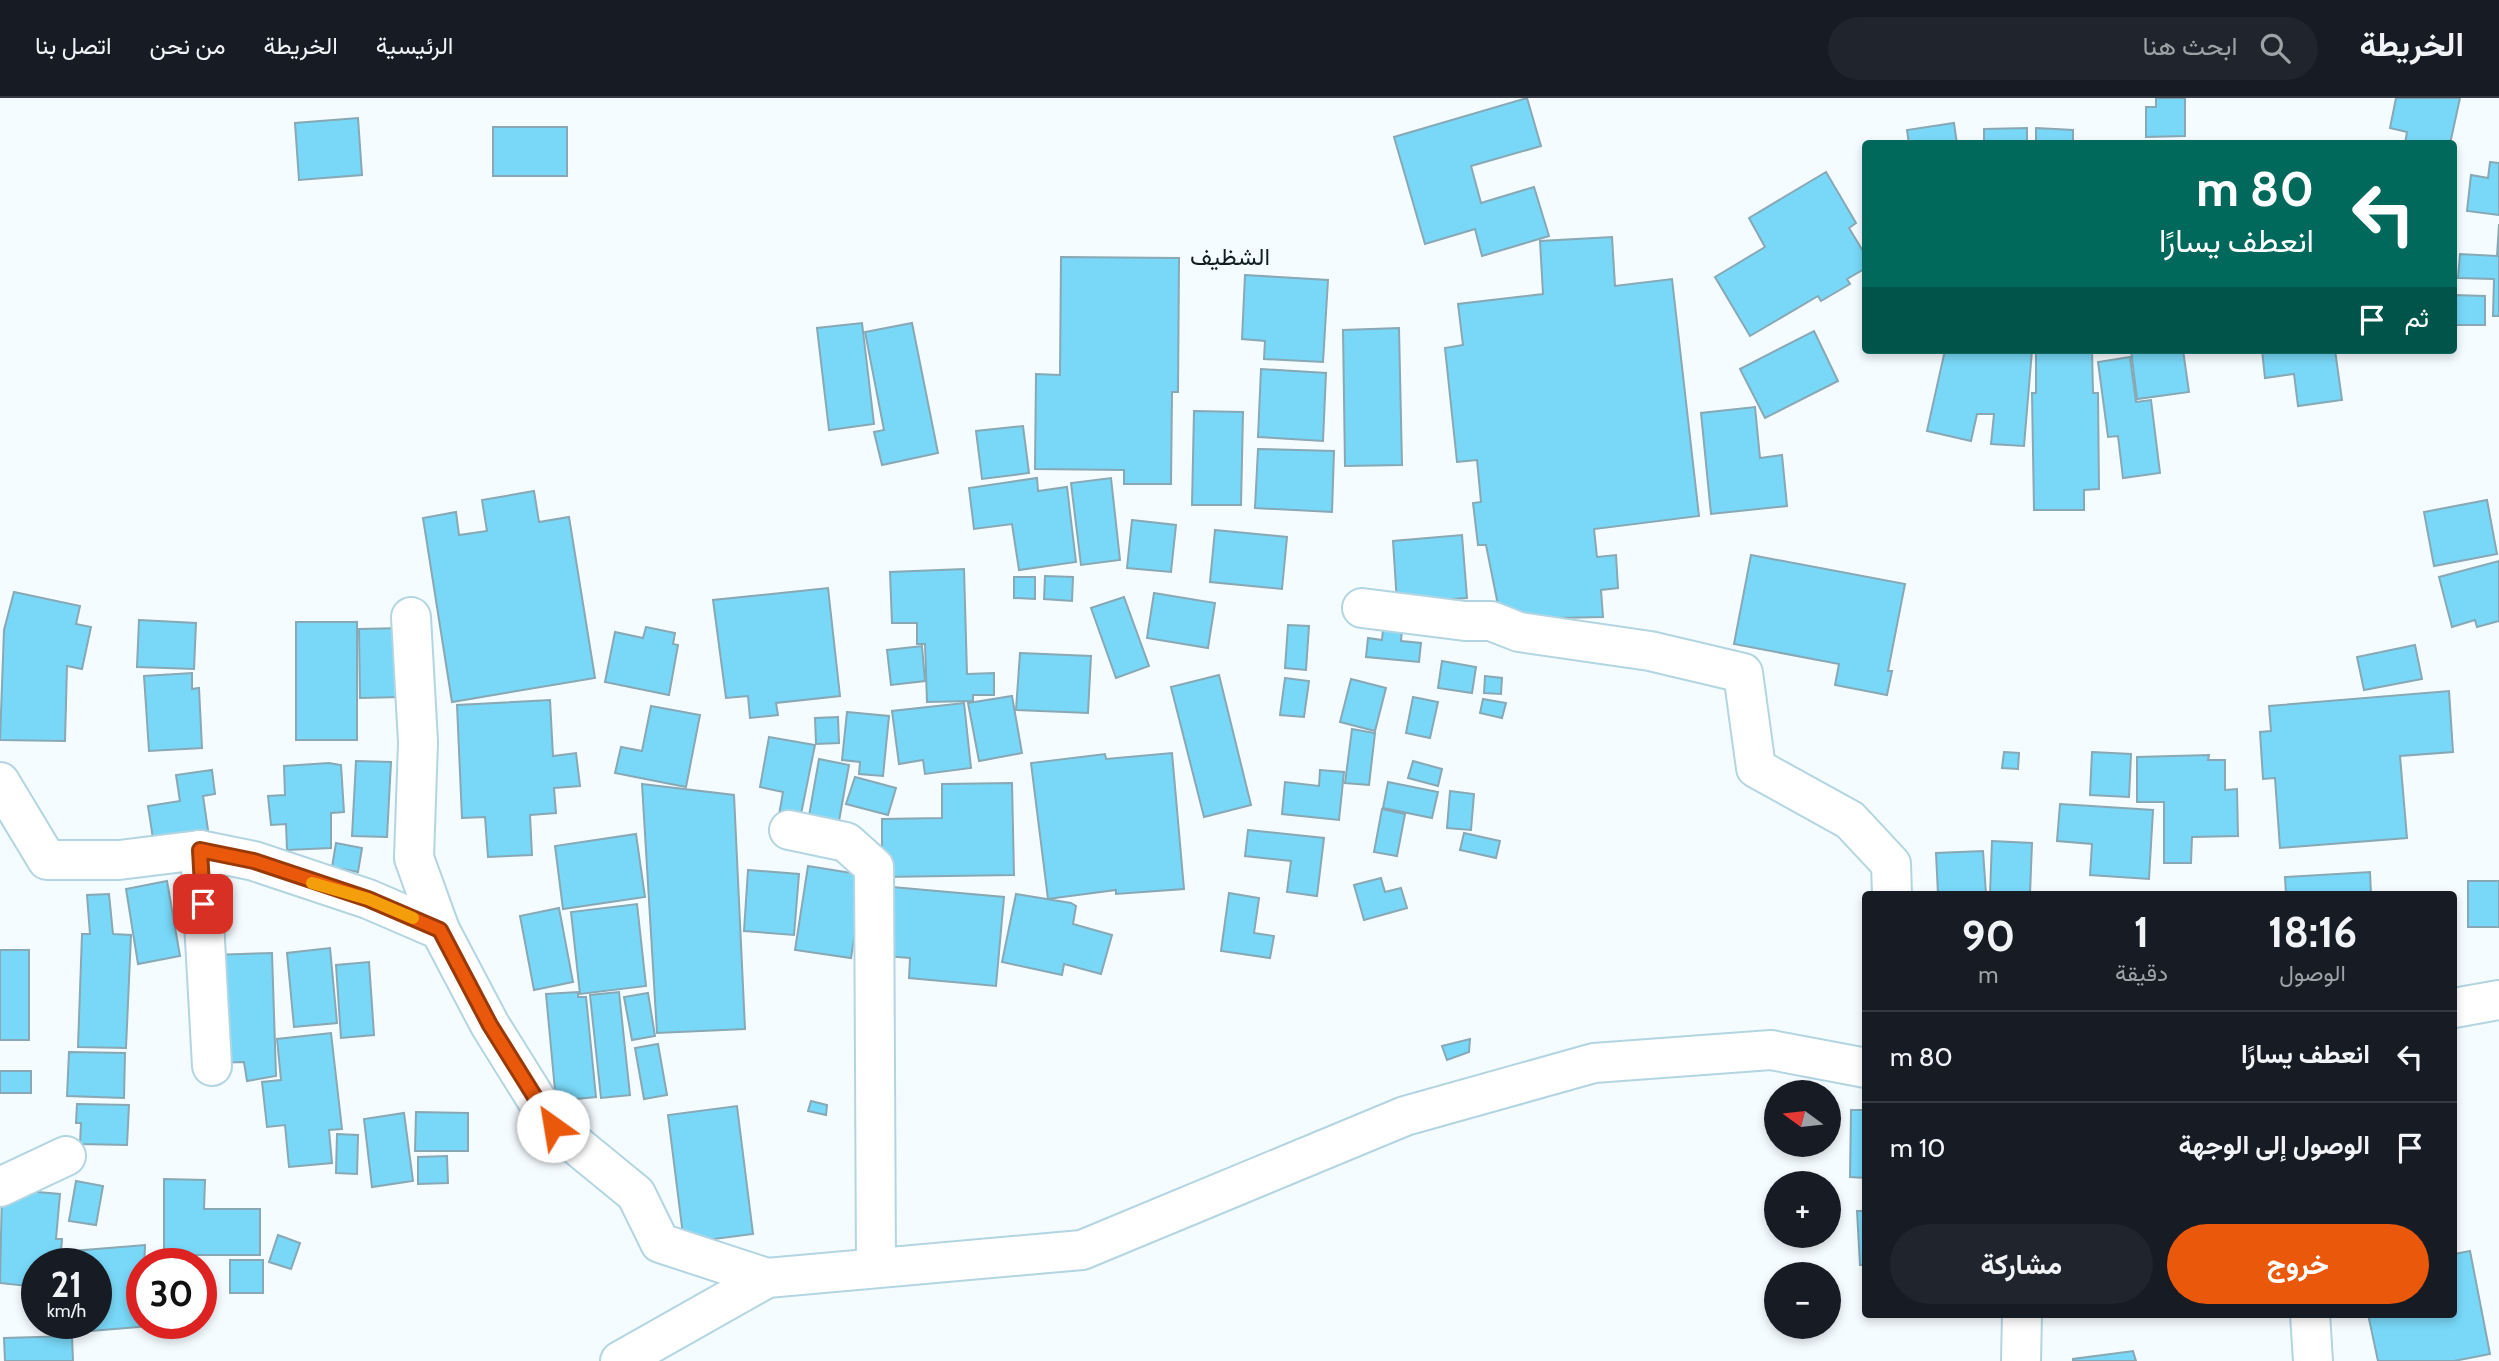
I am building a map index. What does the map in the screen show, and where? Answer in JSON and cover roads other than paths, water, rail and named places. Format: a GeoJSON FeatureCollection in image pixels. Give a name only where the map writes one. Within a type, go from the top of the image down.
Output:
{"type":"FeatureCollection","features":[{"type":"Feature","properties":{"kind":"street"},"geometry":{"type":"LineString","coordinates":[[1362,608],[1465,621],[1491,621],[1519,632],[1650,651],[1742,673],[1756,768],[1850,820],[1891,864],[1892,891]]}},
{"type":"Feature","properties":{"kind":"street"},"geometry":{"type":"LineString","coordinates":[[411,617],[418,742],[414,858],[440,930],[490,1025],[553,1126],[636,1194],[660,1243],[767,1278],[1082,1250],[1405,1116],[1594,1063],[1771,1050],[1862,1067]]}},
{"type":"Feature","properties":{"kind":"street"},"geometry":{"type":"LineString","coordinates":[[0,782],[47,860],[119,860],[200,850],[254,861],[368,899],[440,930]]}},
{"type":"Feature","properties":{"kind":"street"},"geometry":{"type":"LineString","coordinates":[[789,830],[846,842],[874,867],[876,1268]]}},
{"type":"Feature","properties":{"kind":"street"},"geometry":{"type":"LineString","coordinates":[[200,850],[212,1066]]}},
{"type":"Feature","properties":{"kind":"street"},"geometry":{"type":"LineString","coordinates":[[2457,1007],[2499,1000]]}},
{"type":"Feature","properties":{"kind":"street"},"geometry":{"type":"LineString","coordinates":[[0,1187],[66,1156]]}},
{"type":"Feature","properties":{"kind":"street"},"geometry":{"type":"LineString","coordinates":[[620,1361],[767,1278]]}},
{"type":"Feature","properties":{"kind":"street"},"geometry":{"type":"LineString","coordinates":[[2021,1361],[2022,1318]]}},
{"type":"Feature","properties":{"kind":"street"},"geometry":{"type":"LineString","coordinates":[[2310,1318],[2313,1361]]}},
{"type":"Feature","properties":{"kind":"district","name":"الشظيف"},"geometry":{"type":"Point","coordinates":[1230,257]}}]}
